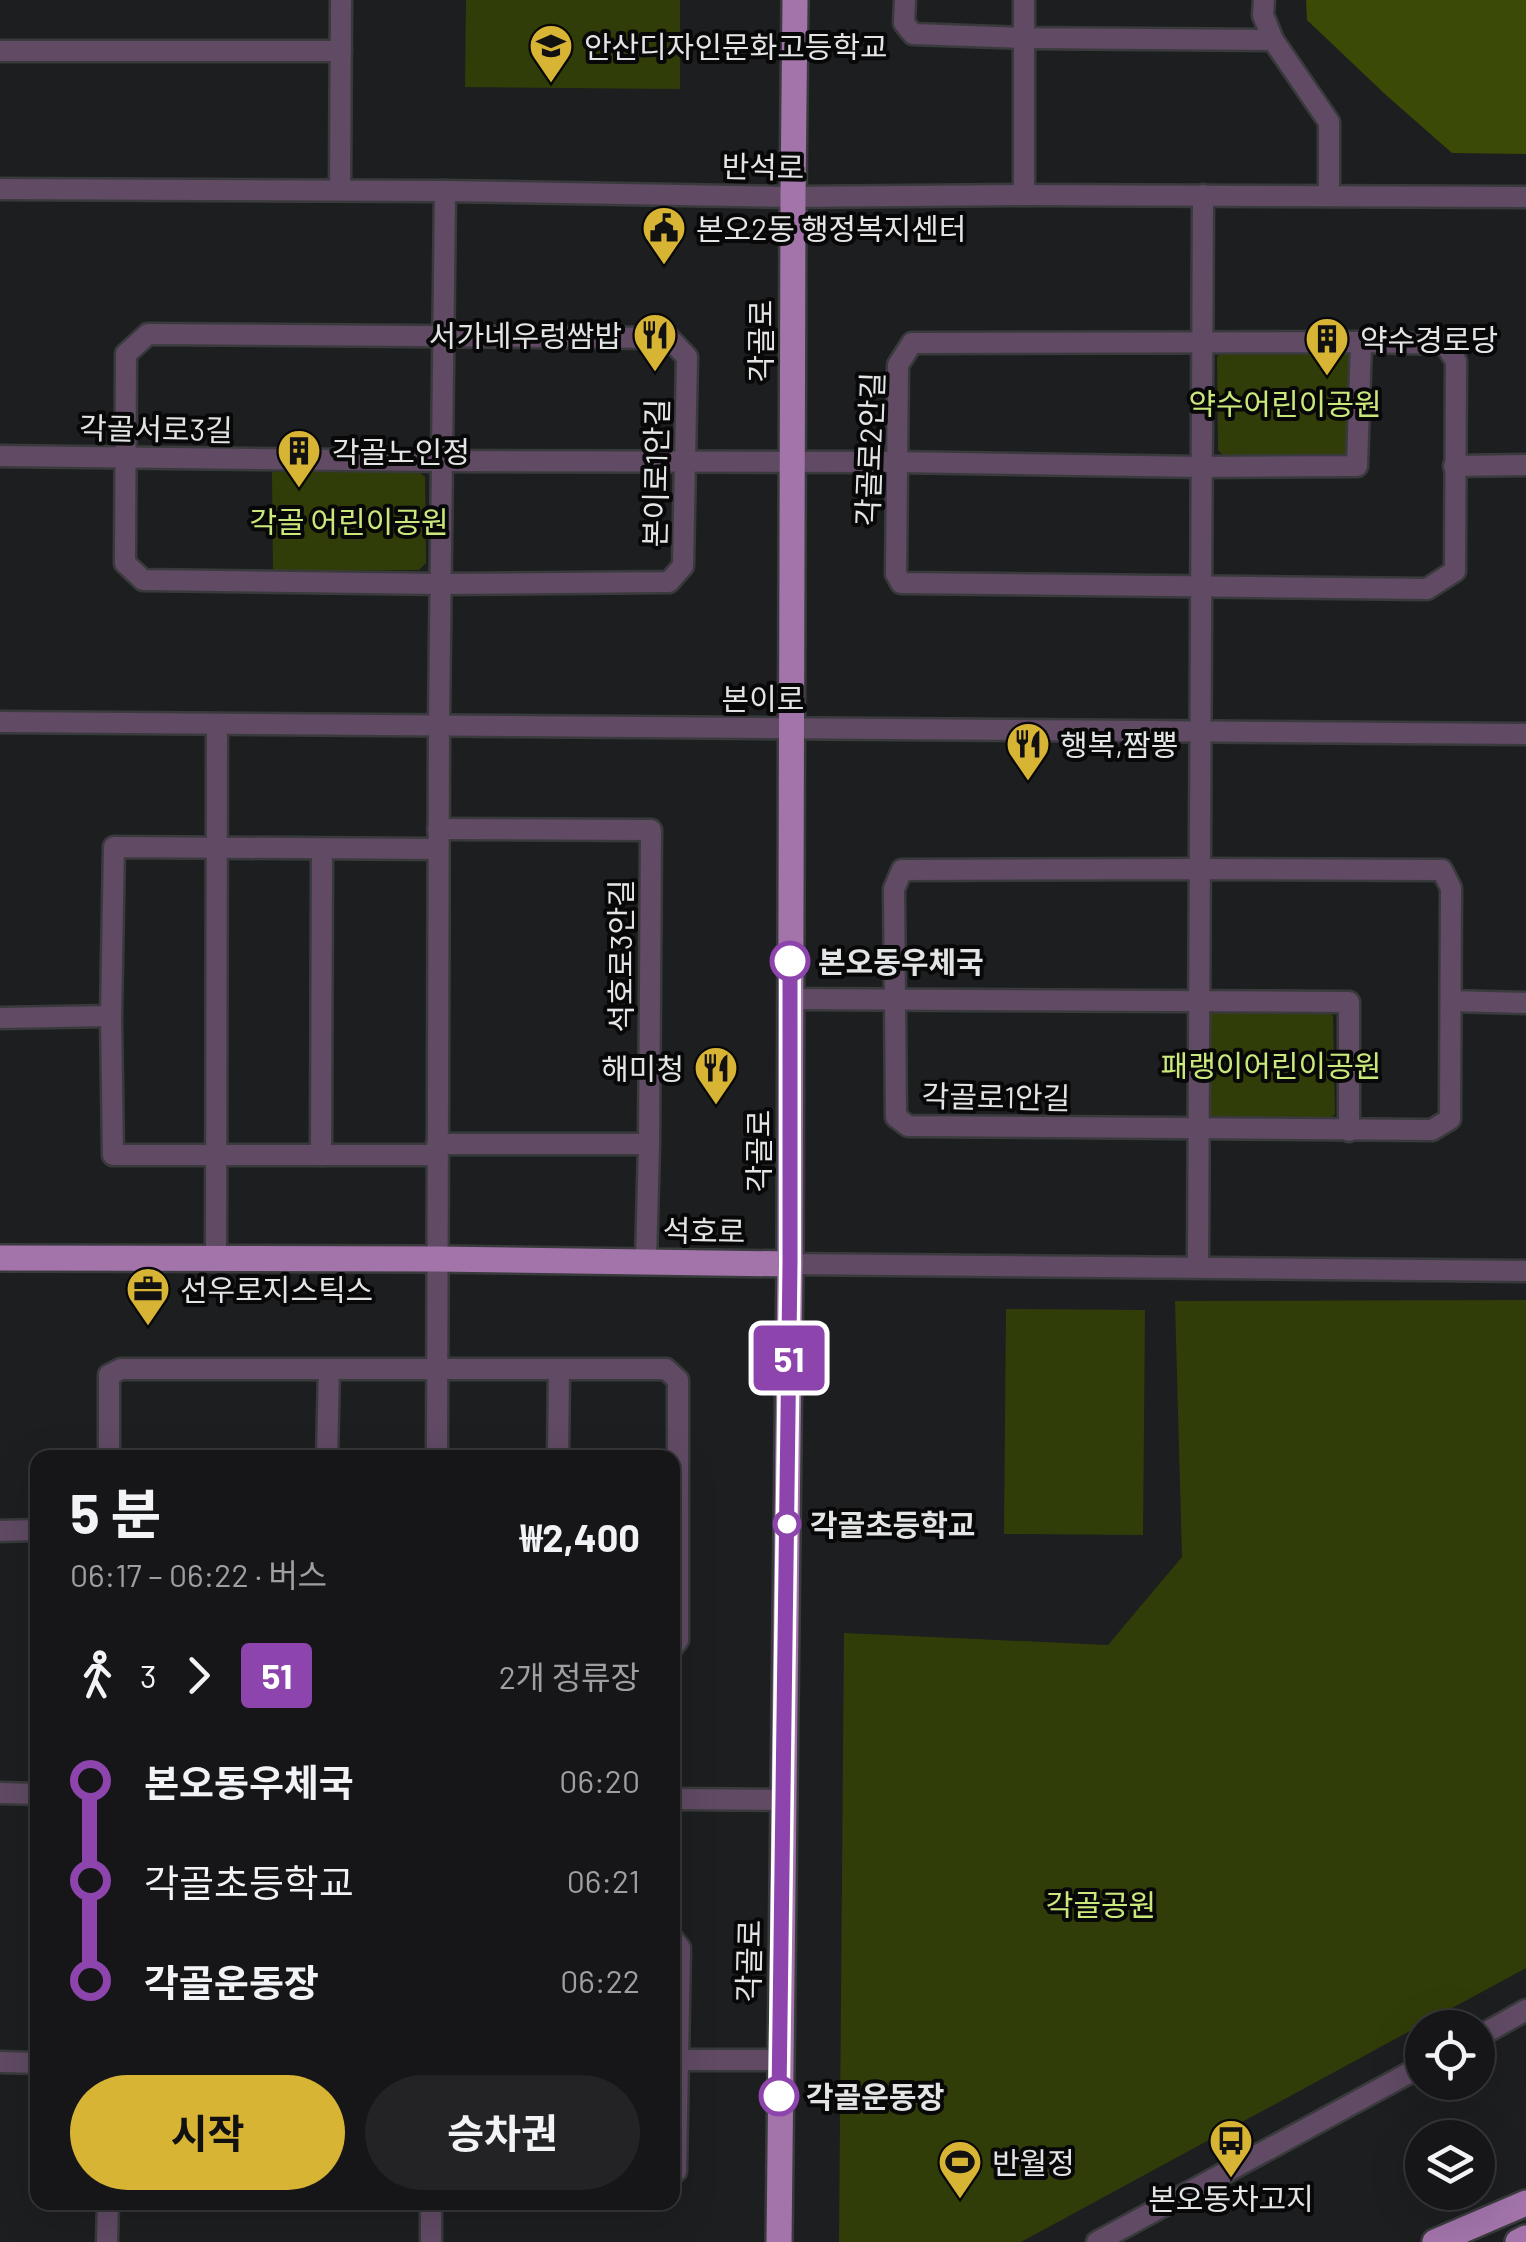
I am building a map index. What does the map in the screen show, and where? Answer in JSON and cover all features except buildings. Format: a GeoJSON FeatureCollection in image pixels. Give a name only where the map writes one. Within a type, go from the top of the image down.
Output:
{"type":"FeatureCollection","features":[{"type":"Feature","properties":{"kind":"main road","name":"각골로"},"geometry":{"type":"LineString","coordinates":[[779,2242],[790,1264],[795,0]]}},
{"type":"Feature","properties":{"kind":"main road","name":"석호로"},"geometry":{"type":"LineString","coordinates":[[0,1258],[790,1264]]}},
{"type":"Feature","properties":{"kind":"main road"},"geometry":{"type":"LineString","coordinates":[[1435,2242],[1526,2203]]}},
{"type":"Feature","properties":{"kind":"main road"},"geometry":{"type":"LineString","coordinates":[[1479,2242],[1526,2217]]}},
{"type":"Feature","properties":{"kind":"main road"},"geometry":{"type":"LineString","coordinates":[[1518,2242],[1526,2238]]}},
{"type":"Feature","properties":{"kind":"street"},"geometry":{"type":"LineString","coordinates":[[340,190],[342,0]]}},
{"type":"Feature","properties":{"kind":"street"},"geometry":{"type":"LineString","coordinates":[[904,0],[904,23],[914,34],[1273,40]]}},
{"type":"Feature","properties":{"kind":"street"},"geometry":{"type":"LineString","coordinates":[[1024,0],[1024,194]]}},
{"type":"Feature","properties":{"kind":"street"},"geometry":{"type":"LineString","coordinates":[[1264,0],[1263,15],[1273,40],[1329,122],[1328,196]]}},
{"type":"Feature","properties":{"kind":"street"},"geometry":{"type":"LineString","coordinates":[[0,50],[340,51]]}},
{"type":"Feature","properties":{"kind":"street","name":"반석로"},"geometry":{"type":"LineString","coordinates":[[0,189],[792,197],[1526,196]]}},
{"type":"Feature","properties":{"kind":"street"},"geometry":{"type":"LineString","coordinates":[[437,1450],[438,726],[445,191]]}},
{"type":"Feature","properties":{"kind":"street"},"geometry":{"type":"LineString","coordinates":[[1198,1267],[1203,195]]}},
{"type":"Feature","properties":{"kind":"street","name":"본이로1안길"},"geometry":{"type":"LineString","coordinates":[[148,334],[669,338],[687,357],[683,566],[669,582],[143,580],[125,563],[127,457],[126,354],[148,334]]}},
{"type":"Feature","properties":{"kind":"street","name":"각골로2안길"},"geometry":{"type":"LineString","coordinates":[[1361,342],[1444,344],[1456,361],[1454,572],[1427,589],[901,583],[896,574],[898,365],[912,343],[1361,342]]}},
{"type":"Feature","properties":{"kind":"street","name":"각골서로3길"},"geometry":{"type":"LineString","coordinates":[[0,456],[1357,466],[1361,342]]}},
{"type":"Feature","properties":{"kind":"street"},"geometry":{"type":"LineString","coordinates":[[1454,466],[1526,465]]}},
{"type":"Feature","properties":{"kind":"street","name":"본이로"},"geometry":{"type":"LineString","coordinates":[[0,722],[1526,734]]}},
{"type":"Feature","properties":{"kind":"street"},"geometry":{"type":"LineString","coordinates":[[216,1258],[217,724]]}},
{"type":"Feature","properties":{"kind":"street","name":"석호로3안길"},"geometry":{"type":"LineString","coordinates":[[651,830],[648,1144],[321,1154],[114,1155],[114,847],[216,848],[322,850],[438,839],[651,830]]}},
{"type":"Feature","properties":{"kind":"street"},"geometry":{"type":"LineString","coordinates":[[321,1154],[322,850]]}},
{"type":"Feature","properties":{"kind":"street","name":"각골로1안길"},"geometry":{"type":"LineString","coordinates":[[1200,869],[1442,870],[1450,888],[1450,1119],[1432,1130],[1199,1130],[908,1126],[896,1117],[894,888],[902,870],[1200,869]]}},
{"type":"Feature","properties":{"kind":"street"},"geometry":{"type":"LineString","coordinates":[[790,1000],[1349,1002],[1349,1130]]}},
{"type":"Feature","properties":{"kind":"street"},"geometry":{"type":"LineString","coordinates":[[1452,1001],[1526,1002]]}},
{"type":"Feature","properties":{"kind":"street"},"geometry":{"type":"LineString","coordinates":[[0,1018],[111,1016]]}},
{"type":"Feature","properties":{"kind":"street"},"geometry":{"type":"LineString","coordinates":[[646,1261],[648,1144]]}},
{"type":"Feature","properties":{"kind":"street","name":"석호로"},"geometry":{"type":"LineString","coordinates":[[790,1264],[1526,1271]]}},
{"type":"Feature","properties":{"kind":"street"},"geometry":{"type":"LineString","coordinates":[[109,1450],[109,1375],[121,1368],[666,1369],[678,1380],[678,1450]]}},
{"type":"Feature","properties":{"kind":"street"},"geometry":{"type":"LineString","coordinates":[[327,1450],[329,1370]]}},
{"type":"Feature","properties":{"kind":"street"},"geometry":{"type":"LineString","coordinates":[[558,1450],[560,1370]]}},
{"type":"Feature","properties":{"kind":"street"},"geometry":{"type":"LineString","coordinates":[[0,1531],[30,1530]]}},
{"type":"Feature","properties":{"kind":"street"},"geometry":{"type":"LineString","coordinates":[[0,1793],[30,1794]]}},
{"type":"Feature","properties":{"kind":"street"},"geometry":{"type":"LineString","coordinates":[[680,1799],[783,1800]]}},
{"type":"Feature","properties":{"kind":"street"},"geometry":{"type":"LineString","coordinates":[[1495,2027],[1526,2010]]}},
{"type":"Feature","properties":{"kind":"street"},"geometry":{"type":"LineString","coordinates":[[680,2060],[780,2060]]}},
{"type":"Feature","properties":{"kind":"street"},"geometry":{"type":"LineString","coordinates":[[0,2062],[30,2062]]}},
{"type":"Feature","properties":{"kind":"street"},"geometry":{"type":"LineString","coordinates":[[1098,2242],[1405,2075]]}},
{"type":"Feature","properties":{"kind":"street"},"geometry":{"type":"LineString","coordinates":[[107,2242],[108,2210]]}},
{"type":"Feature","properties":{"kind":"street"},"geometry":{"type":"LineString","coordinates":[[430,2242],[431,2210]]}},
{"type":"Feature","properties":{"kind":"green space"},"geometry":{"type":"Polygon","coordinates":[[[466,0],[680,0],[680,89],[465,87],[466,0]]]}},
{"type":"Feature","properties":{"kind":"green space"},"geometry":{"type":"Polygon","coordinates":[[[1306,0],[1526,0],[1526,154],[1452,153],[1307,20],[1306,0]]]}},
{"type":"Feature","properties":{"kind":"green space","name":"약수어린이공원"},"geometry":{"type":"Polygon","coordinates":[[[1344,348],[1351,355],[1353,448],[1346,455],[1225,457],[1218,450],[1217,357],[1224,350],[1344,348]]]}},
{"type":"Feature","properties":{"kind":"green space","name":"각골 어린이공원"},"geometry":{"type":"Polygon","coordinates":[[[417,470],[425,477],[426,563],[419,570],[273,572],[272,472],[417,470]]]}},
{"type":"Feature","properties":{"kind":"green space","name":"패랭이어린이공원"},"geometry":{"type":"Polygon","coordinates":[[[1326,1008],[1333,1016],[1335,1114],[1328,1121],[1216,1123],[1208,1116],[1207,1017],[1214,1010],[1326,1008]]]}},
{"type":"Feature","properties":{"kind":"green space","name":"각골공원"},"geometry":{"type":"Polygon","coordinates":[[[1526,1300],[1526,1968],[1449,2010],[1405,2010],[1405,2034],[1021,2242],[839,2242],[844,1633],[1108,1645],[1182,1557],[1175,1301],[1526,1300]]]}},
{"type":"Feature","properties":{"kind":"green space"},"geometry":{"type":"Polygon","coordinates":[[[1006,1309],[1145,1310],[1143,1535],[1004,1534],[1006,1309]]]}},
{"type":"Feature","properties":{"kind":"bus line","name":"51"},"geometry":{"type":"LineString","coordinates":[[779,2096],[790,961]]}},
{"type":"Feature","properties":{"kind":"place","name":"안산디자인문화고등학교"},"geometry":{"type":"Point","coordinates":[551,84]}},
{"type":"Feature","properties":{"kind":"place","name":"본오2동 행정복지센터"},"geometry":{"type":"Point","coordinates":[664,266]}},
{"type":"Feature","properties":{"kind":"place","name":"서가네우렁쌈밥"},"geometry":{"type":"Point","coordinates":[655,373]}},
{"type":"Feature","properties":{"kind":"place","name":"약수경로당"},"geometry":{"type":"Point","coordinates":[1327,377]}},
{"type":"Feature","properties":{"kind":"place","name":"각골노인정"},"geometry":{"type":"Point","coordinates":[299,489]}},
{"type":"Feature","properties":{"kind":"place","name":"행복,짬뽕"},"geometry":{"type":"Point","coordinates":[1028,782]}},
{"type":"Feature","properties":{"kind":"place","name":"본오동우체국"},"geometry":{"type":"Point","coordinates":[790,961]}},
{"type":"Feature","properties":{"kind":"place","name":"해미청"},"geometry":{"type":"Point","coordinates":[716,1106]}},
{"type":"Feature","properties":{"kind":"place","name":"선우로지스틱스"},"geometry":{"type":"Point","coordinates":[148,1327]}},
{"type":"Feature","properties":{"kind":"place","name":"각골초등학교"},"geometry":{"type":"Point","coordinates":[787,1524]}},
{"type":"Feature","properties":{"kind":"place","name":"각골운동장"},"geometry":{"type":"Point","coordinates":[779,2096]}},
{"type":"Feature","properties":{"kind":"place","name":"본오동차고지"},"geometry":{"type":"Point","coordinates":[1231,2179]}},
{"type":"Feature","properties":{"kind":"place","name":"반월정"},"geometry":{"type":"Point","coordinates":[960,2200]}}]}
